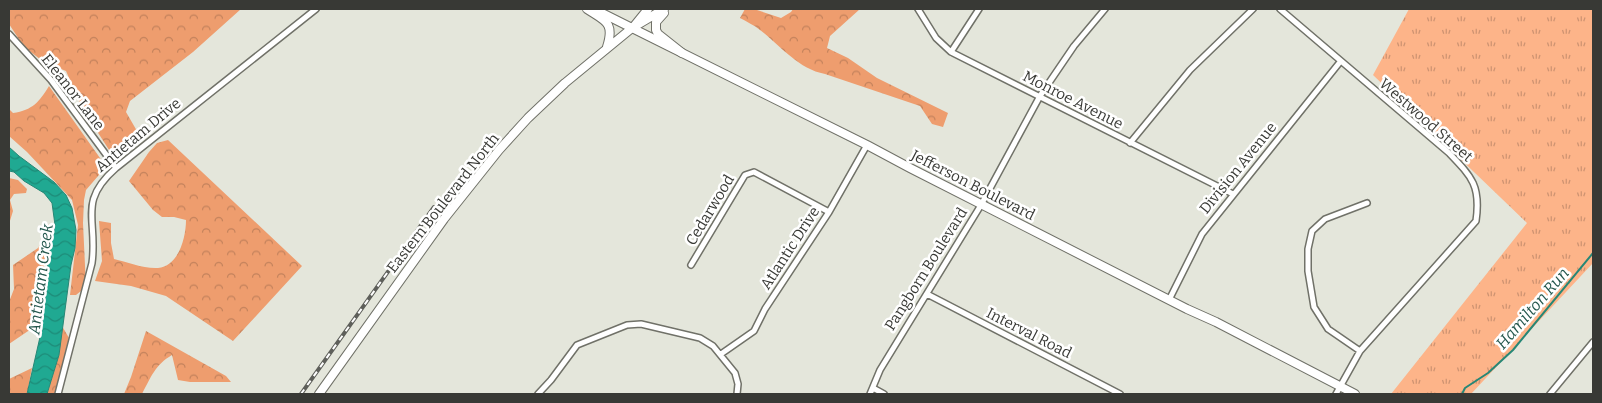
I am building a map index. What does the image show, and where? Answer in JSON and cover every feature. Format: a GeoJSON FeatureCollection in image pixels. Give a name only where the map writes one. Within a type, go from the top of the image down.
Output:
{"type":"FeatureCollection","features":[{"type":"Feature","properties":{"kind":"main road"},"geometry":{"type":"LineString","coordinates":[[587,9],[607,22],[611,30],[607,48]]}},
{"type":"Feature","properties":{"kind":"main road","name":"Jefferson Boulevard"},"geometry":{"type":"LineString","coordinates":[[593,9],[867,144],[981,205],[1216,322],[1338,391],[1355,394]]}},
{"type":"Feature","properties":{"kind":"main road","name":"Eastern Boulevard North"},"geometry":{"type":"LineString","coordinates":[[632,28],[648,9]]}},
{"type":"Feature","properties":{"kind":"main road"},"geometry":{"type":"LineString","coordinates":[[666,9],[656,22],[656,30],[658,34],[682,53]]}},
{"type":"Feature","properties":{"kind":"main road","name":"Eastern Boulevard North"},"geometry":{"type":"LineString","coordinates":[[319,394],[444,219],[499,150],[528,118],[607,48],[632,28],[666,9]]}},
{"type":"Feature","properties":{"kind":"street","name":"Antietam Drive"},"geometry":{"type":"LineString","coordinates":[[58,394],[92,263],[94,242],[91,213],[94,195],[98,186],[116,168],[316,9]]}},
{"type":"Feature","properties":{"kind":"street","name":"Monroe Avenue"},"geometry":{"type":"LineString","coordinates":[[918,9],[936,38],[952,52],[1233,194]]}},
{"type":"Feature","properties":{"kind":"street"},"geometry":{"type":"LineString","coordinates":[[952,52],[979,9]]}},
{"type":"Feature","properties":{"kind":"street","name":"Pangborn Boulevard"},"geometry":{"type":"LineString","coordinates":[[871,391],[880,370],[981,205],[1040,96],[1074,46],[1106,9]]}},
{"type":"Feature","properties":{"kind":"street"},"geometry":{"type":"LineString","coordinates":[[1130,143],[1190,70],[1252,9]]}},
{"type":"Feature","properties":{"kind":"street","name":"Westwood Street"},"geometry":{"type":"LineString","coordinates":[[1280,9],[1455,159],[1468,172],[1476,189],[1479,203],[1476,221],[1360,351],[1338,391]]}},
{"type":"Feature","properties":{"kind":"street","name":"Eleanor Lane"},"geometry":{"type":"LineString","coordinates":[[9,34],[51,80],[116,168]]}},
{"type":"Feature","properties":{"kind":"street","name":"Division Avenue"},"geometry":{"type":"LineString","coordinates":[[1169,300],[1202,234],[1340,62]]}},
{"type":"Feature","properties":{"kind":"street","name":"Atlantic Drive"},"geometry":{"type":"LineString","coordinates":[[721,354],[754,330],[765,309],[829,212],[867,144]]}},
{"type":"Feature","properties":{"kind":"street","name":"Cedarwood"},"geometry":{"type":"LineString","coordinates":[[691,265],[746,175],[754,172],[829,212]]}},
{"type":"Feature","properties":{"kind":"street"},"geometry":{"type":"LineString","coordinates":[[1360,351],[1328,329],[1314,307],[1308,271],[1308,249],[1312,231],[1325,219],[1367,204]]}},
{"type":"Feature","properties":{"kind":"street","name":"Interval Road"},"geometry":{"type":"LineString","coordinates":[[926,294],[1120,394]]}},
{"type":"Feature","properties":{"kind":"street"},"geometry":{"type":"LineString","coordinates":[[538,394],[577,346],[627,325],[648,324],[700,338],[714,346],[735,373],[738,384],[737,394]]}},
{"type":"Feature","properties":{"kind":"street"},"geometry":{"type":"LineString","coordinates":[[1550,394],[1593,342]]}},
{"type":"Feature","properties":{"kind":"street"},"geometry":{"type":"LineString","coordinates":[[871,391],[884,394]]}},
{"type":"Feature","properties":{"kind":"green space"},"geometry":{"type":"Polygon","coordinates":[[[9,9],[241,9],[193,52],[130,101],[126,112],[137,131],[131,141],[113,156],[82,108],[66,71],[44,62],[24,47],[9,24],[9,9]]]}},
{"type":"Feature","properties":{"kind":"green space"},"geometry":{"type":"Polygon","coordinates":[[[745,9],[757,10],[781,18],[793,9],[860,9],[830,36],[827,48],[848,58],[877,78],[948,113],[943,127],[932,124],[920,106],[806,67],[790,56],[758,28],[740,18],[745,9]]]}},
{"type":"Feature","properties":{"kind":"green space"},"geometry":{"type":"Polygon","coordinates":[[[1409,9],[1593,9],[1593,263],[1471,394],[1391,394],[1527,223],[1373,75],[1409,9]]]}},
{"type":"Feature","properties":{"kind":"green space"},"geometry":{"type":"Polygon","coordinates":[[[49,86],[100,158],[105,168],[86,190],[83,223],[86,287],[76,295],[70,295],[78,225],[72,200],[27,152],[9,136],[9,109],[13,113],[26,110],[42,97],[49,86]]]}},
{"type":"Feature","properties":{"kind":"green space"},"geometry":{"type":"Polygon","coordinates":[[[168,140],[302,266],[233,341],[166,296],[131,286],[95,281],[102,261],[99,221],[111,223],[111,243],[114,259],[158,268],[171,262],[180,250],[185,234],[186,220],[162,217],[153,210],[129,181],[157,143],[168,140]]]}},
{"type":"Feature","properties":{"kind":"green space"},"geometry":{"type":"Polygon","coordinates":[[[9,178],[18,180],[27,189],[26,193],[14,194],[10,200],[13,211],[9,224],[9,178]]]}},
{"type":"Feature","properties":{"kind":"green space"},"geometry":{"type":"Polygon","coordinates":[[[49,224],[37,325],[9,344],[9,302],[14,289],[13,265],[38,248],[41,243],[43,226],[49,224]]]}},
{"type":"Feature","properties":{"kind":"green space"},"geometry":{"type":"Polygon","coordinates":[[[62,326],[69,338],[55,394],[47,394],[59,355],[62,326]]]}},
{"type":"Feature","properties":{"kind":"green space"},"geometry":{"type":"Polygon","coordinates":[[[146,331],[226,376],[231,382],[190,382],[178,380],[172,355],[157,367],[142,394],[124,394],[146,331]]]}},
{"type":"Feature","properties":{"kind":"green space"},"geometry":{"type":"Polygon","coordinates":[[[32,368],[27,394],[9,394],[9,379],[32,368]]]}},
{"type":"Feature","properties":{"kind":"water","name":"Antietam Creek"},"geometry":{"type":"Polygon","coordinates":[[[9,147],[54,182],[66,195],[72,208],[76,230],[59,355],[47,394],[27,394],[40,337],[48,260],[55,225],[52,203],[44,193],[24,181],[14,172],[9,171],[9,147]]]}},
{"type":"Feature","properties":{"kind":"waterway","name":"Hamilton Run"},"geometry":{"type":"LineString","coordinates":[[1462,394],[1465,388],[1488,373],[1513,350],[1593,253]]}},
{"type":"Feature","properties":{"kind":"railway"},"geometry":{"type":"LineString","coordinates":[[301,394],[434,207]]}}]}
